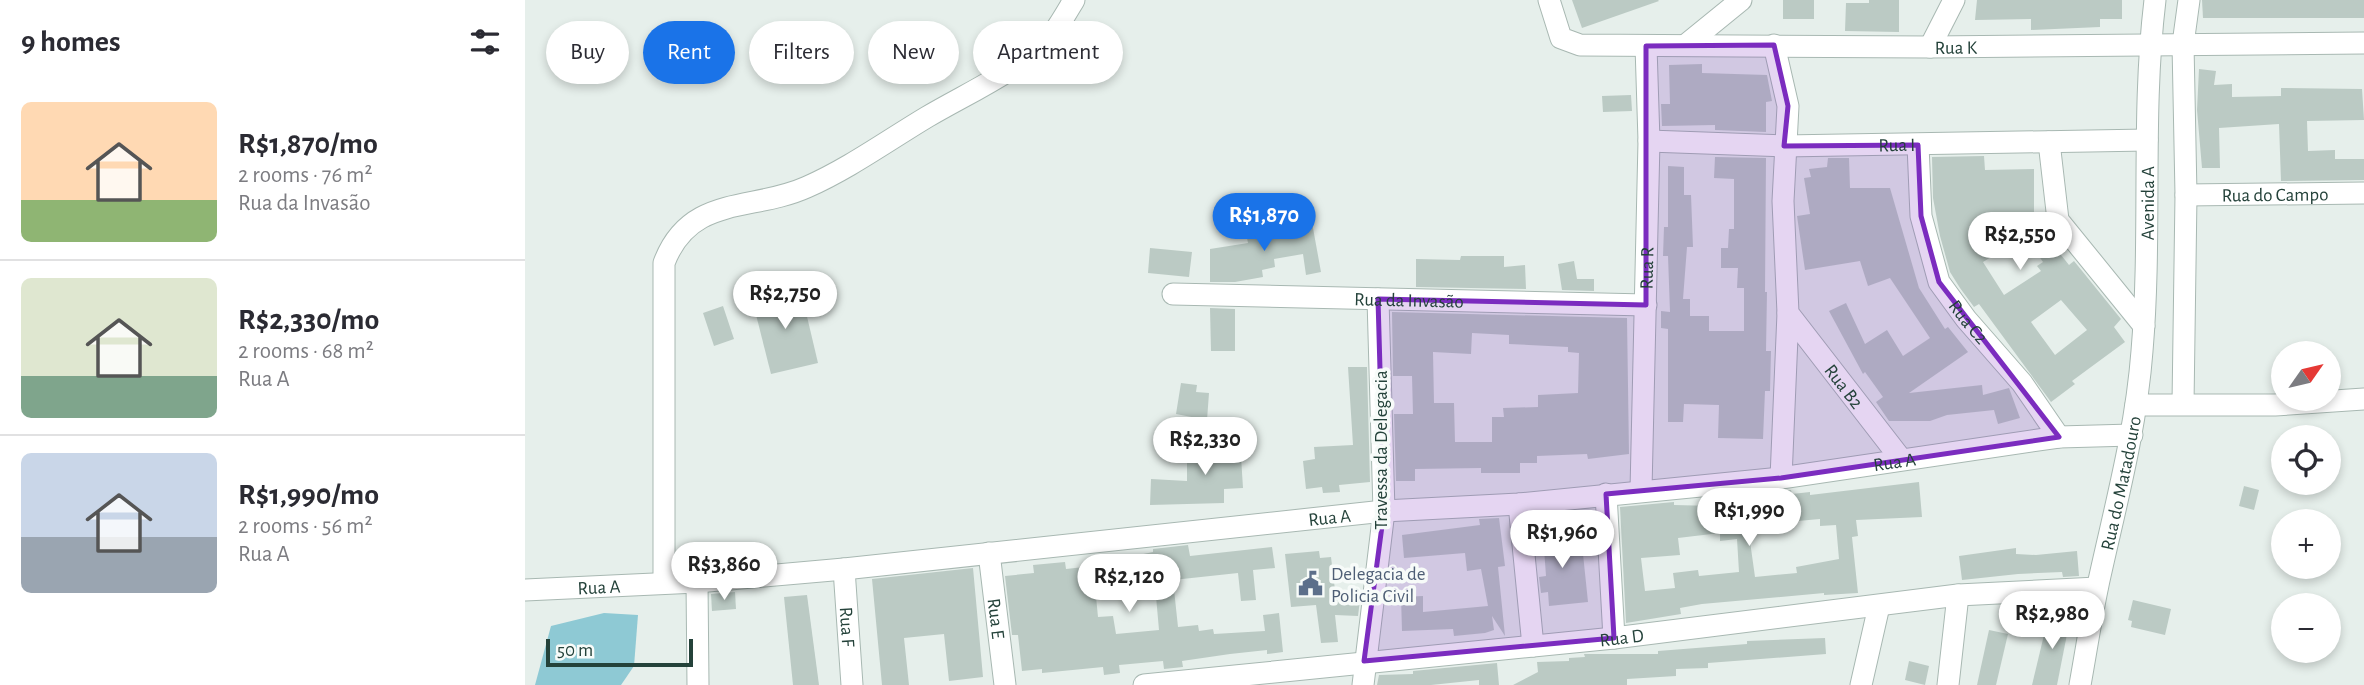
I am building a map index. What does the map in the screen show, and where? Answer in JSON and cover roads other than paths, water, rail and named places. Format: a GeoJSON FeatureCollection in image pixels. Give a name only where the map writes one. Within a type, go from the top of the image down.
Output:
{"type":"FeatureCollection","features":[{"type":"Feature","properties":{"kind":"street"},"geometry":{"type":"LineString","coordinates":[[664,582],[664,263],[672,242],[691,223],[714,210],[806,188],[996,77],[1033,54],[1057,28],[1074,0]]}},
{"type":"Feature","properties":{"kind":"street","name":"Rua K"},"geometry":{"type":"LineString","coordinates":[[1549,0],[1555,28],[1561,38],[1569,43],[1646,46],[1686,44],[1930,47],[2364,43]]}},
{"type":"Feature","properties":{"kind":"street"},"geometry":{"type":"LineString","coordinates":[[1686,44],[1741,0]]}},
{"type":"Feature","properties":{"kind":"street"},"geometry":{"type":"LineString","coordinates":[[1930,47],[1954,0]]}},
{"type":"Feature","properties":{"kind":"street","name":"Avenida A"},"geometry":{"type":"LineString","coordinates":[[2137,405],[2144,326],[2150,45],[2155,0]]}},
{"type":"Feature","properties":{"kind":"street","name":"Avenida A"},"geometry":{"type":"LineString","coordinates":[[2183,404],[2186,195],[2183,44],[2189,0]]}},
{"type":"Feature","properties":{"kind":"street"},"geometry":{"type":"LineString","coordinates":[[1774,45],[1788,106],[1784,146],[1788,313],[1781,478]]}},
{"type":"Feature","properties":{"kind":"street","name":"Rua R"},"geometry":{"type":"LineString","coordinates":[[1641,490],[1649,141],[1646,46]]}},
{"type":"Feature","properties":{"kind":"street","name":"Rua I"},"geometry":{"type":"LineString","coordinates":[[1649,141],[1784,146],[2147,140]]}},
{"type":"Feature","properties":{"kind":"street"},"geometry":{"type":"LineString","coordinates":[[2049,142],[2058,220],[2144,326]]}},
{"type":"Feature","properties":{"kind":"street","name":"Rua C2"},"geometry":{"type":"LineString","coordinates":[[1918,145],[1921,216],[1939,282],[1966,319],[2022,383],[2059,437]]}},
{"type":"Feature","properties":{"kind":"street","name":"Rua do Campo"},"geometry":{"type":"LineString","coordinates":[[2186,195],[2364,193]]}},
{"type":"Feature","properties":{"kind":"street","name":"Rua da Invasão"},"geometry":{"type":"LineString","coordinates":[[1173,294],[1646,305]]}},
{"type":"Feature","properties":{"kind":"street","name":"Travessa da Delegacia"},"geometry":{"type":"LineString","coordinates":[[1363,685],[1384,511],[1378,299]]}},
{"type":"Feature","properties":{"kind":"street","name":"Rua B2"},"geometry":{"type":"LineString","coordinates":[[1788,313],[1901,459]]}},
{"type":"Feature","properties":{"kind":"street"},"geometry":{"type":"LineString","coordinates":[[2137,405],[2275,405],[2364,399]]}},
{"type":"Feature","properties":{"kind":"street","name":"Rua do Matadouro"},"geometry":{"type":"LineString","coordinates":[[2080,685],[2097,588],[2137,405]]}},
{"type":"Feature","properties":{"kind":"street","name":"Rua A"},"geometry":{"type":"LineString","coordinates":[[525,590],[697,582],[844,569],[1384,511],[1519,504],[1781,478],[2059,437],[2132,435]]}},
{"type":"Feature","properties":{"kind":"street"},"geometry":{"type":"LineString","coordinates":[[1606,494],[1614,638]]}},
{"type":"Feature","properties":{"kind":"street"},"geometry":{"type":"LineString","coordinates":[[1519,504],[1533,646]]}},
{"type":"Feature","properties":{"kind":"street","name":"Rua E"},"geometry":{"type":"LineString","coordinates":[[989,553],[1005,685]]}},
{"type":"Feature","properties":{"kind":"street","name":"Rua F"},"geometry":{"type":"LineString","coordinates":[[844,569],[852,685]]}},
{"type":"Feature","properties":{"kind":"street"},"geometry":{"type":"LineString","coordinates":[[697,582],[698,685]]}},
{"type":"Feature","properties":{"kind":"street","name":"Rua D"},"geometry":{"type":"LineString","coordinates":[[1144,685],[1614,638],[1958,595],[2097,588]]}},
{"type":"Feature","properties":{"kind":"street"},"geometry":{"type":"LineString","coordinates":[[1948,685],[1958,595]]}},
{"type":"Feature","properties":{"kind":"street"},"geometry":{"type":"LineString","coordinates":[[1861,685],[1879,606]]}},
{"type":"Feature","properties":{"kind":"water"},"geometry":{"type":"Polygon","coordinates":[[[604,613],[638,615],[634,666],[621,685],[535,685],[551,626],[604,613]]]}},
{"type":"Feature","properties":{"kind":"place","name":"Delegacia de Policia Civil"},"geometry":{"type":"Point","coordinates":[1311,584]}}]}
